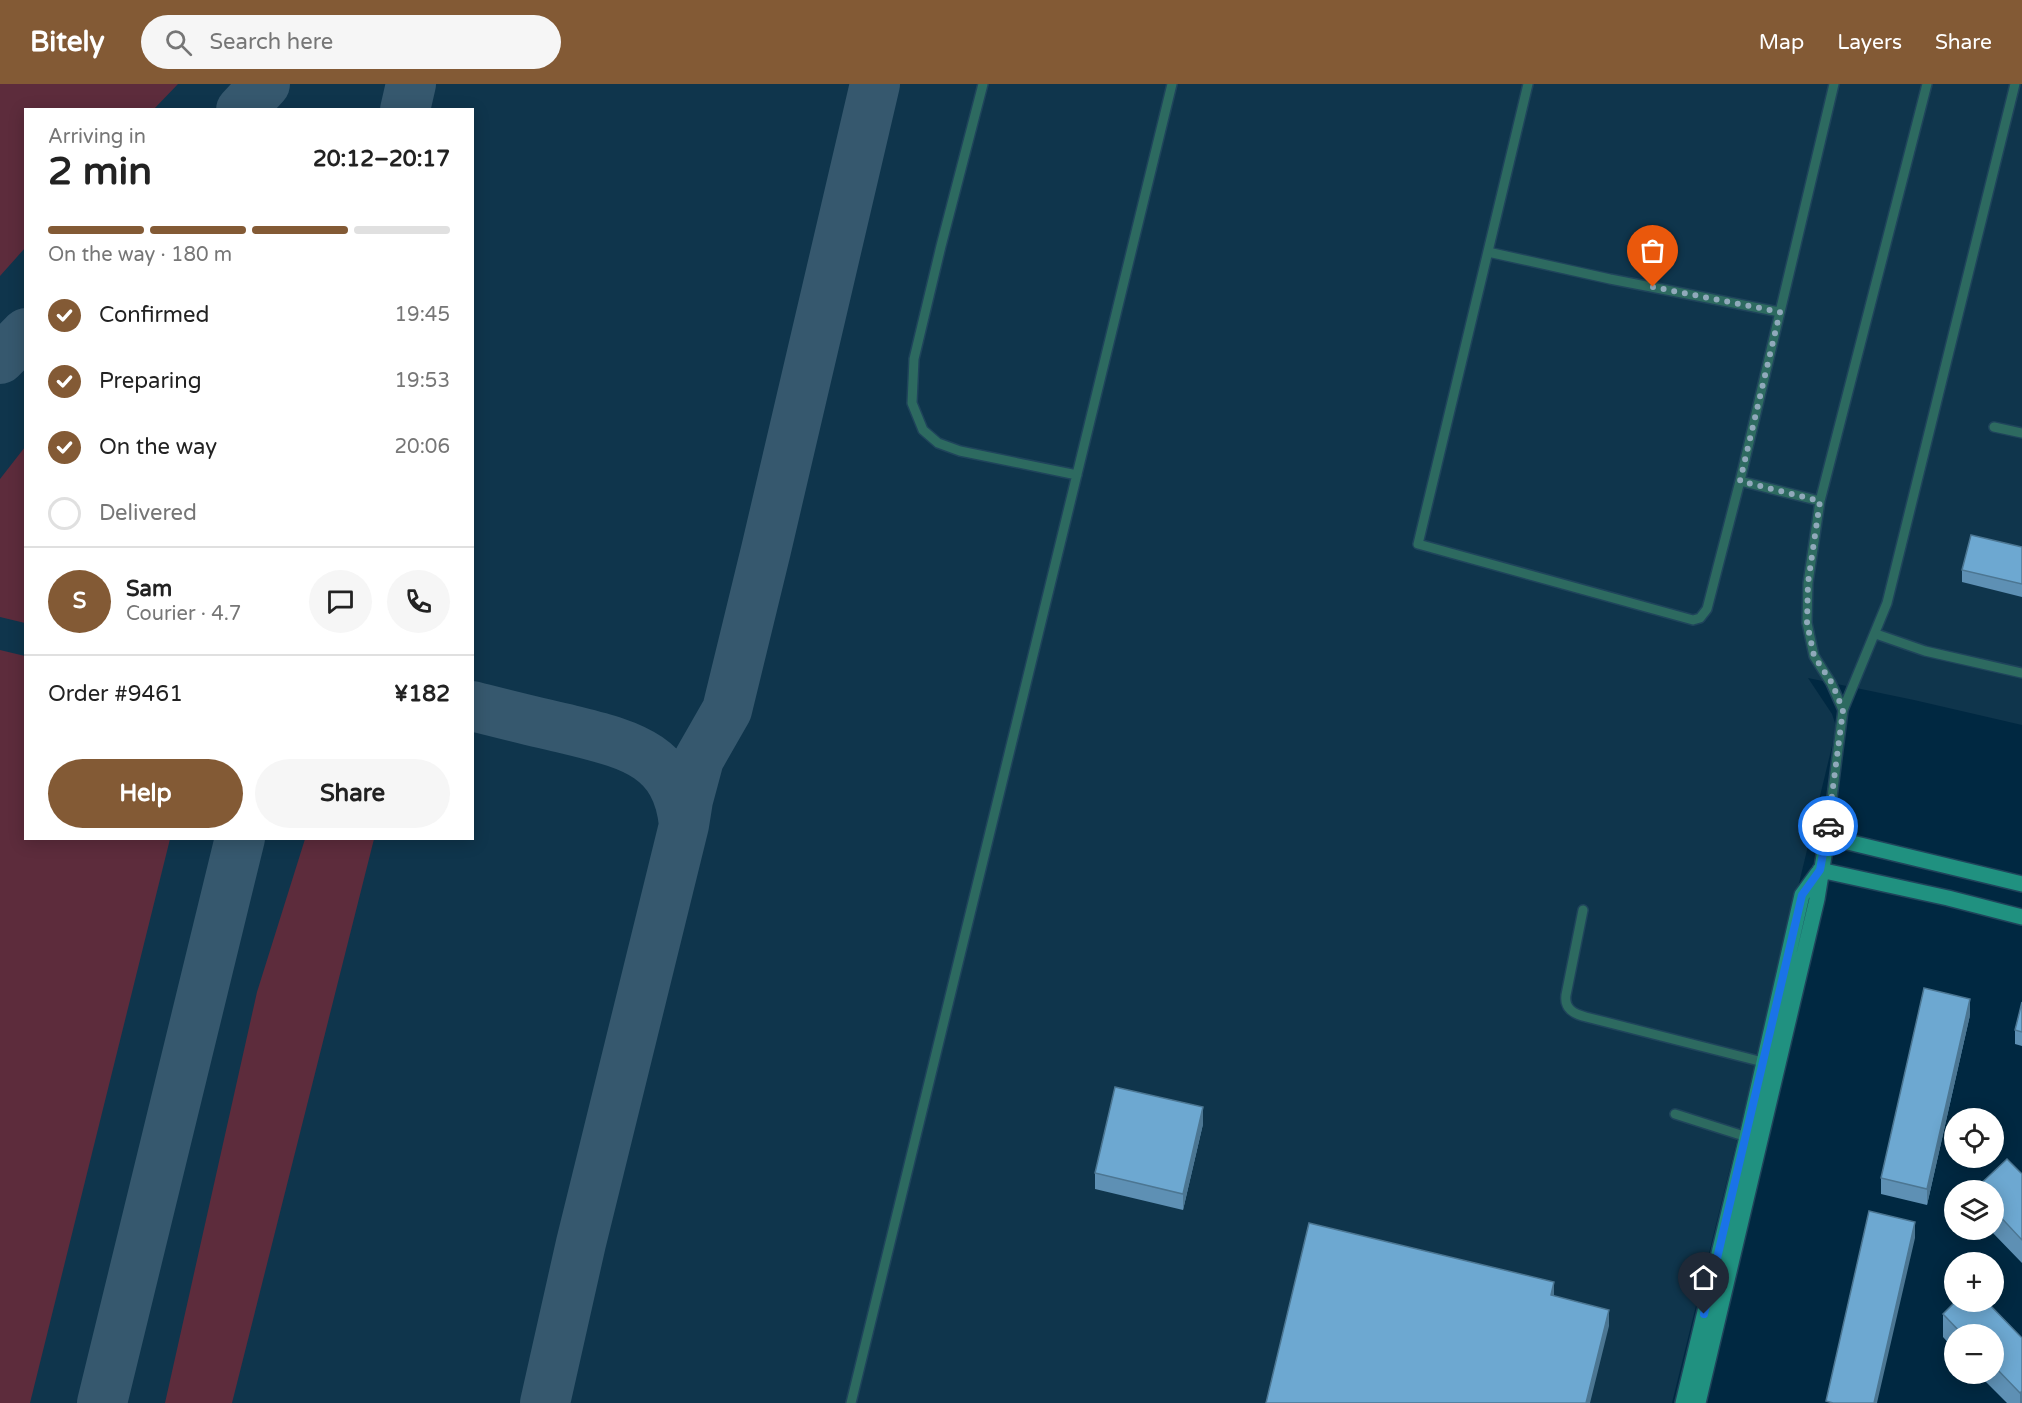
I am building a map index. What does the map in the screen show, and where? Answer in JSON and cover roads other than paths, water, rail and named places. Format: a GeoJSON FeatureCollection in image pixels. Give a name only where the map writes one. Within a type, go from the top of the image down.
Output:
{"type":"FeatureCollection","features":[{"type":"Feature","properties":{"kind":"main road"},"geometry":{"type":"LineString","coordinates":[[1698,1403],[1817,899],[1827,837],[2022,884]]}},
{"type":"Feature","properties":{"kind":"main road"},"geometry":{"type":"LineString","coordinates":[[1820,870],[2022,917]]}},
{"type":"Feature","properties":{"kind":"main road"},"geometry":{"type":"LineString","coordinates":[[1683,1403],[1802,895],[1820,870]]}},
{"type":"Feature","properties":{"kind":"lane"},"geometry":{"type":"LineString","coordinates":[[983,84],[914,358],[912,403],[923,430],[938,443],[960,451],[1077,475]]}},
{"type":"Feature","properties":{"kind":"lane"},"geometry":{"type":"LineString","coordinates":[[851,1403],[1172,84]]}},
{"type":"Feature","properties":{"kind":"lane"},"geometry":{"type":"LineString","coordinates":[[1528,84],[1418,544],[1693,620],[1700,618],[1707,609],[1740,481],[1834,84]]}},
{"type":"Feature","properties":{"kind":"lane"},"geometry":{"type":"LineString","coordinates":[[1843,710],[1832,683],[1814,656],[1807,623],[1808,583],[1820,501],[1927,84]]}},
{"type":"Feature","properties":{"kind":"lane"},"geometry":{"type":"LineString","coordinates":[[1827,837],[1843,710],[1887,603],[2016,84]]}},
{"type":"Feature","properties":{"kind":"lane"},"geometry":{"type":"LineString","coordinates":[[1488,252],[1610,279],[1780,312]]}},
{"type":"Feature","properties":{"kind":"lane"},"geometry":{"type":"LineString","coordinates":[[1994,427],[2022,433]]}},
{"type":"Feature","properties":{"kind":"lane"},"geometry":{"type":"LineString","coordinates":[[1740,481],[1820,501]]}},
{"type":"Feature","properties":{"kind":"lane"},"geometry":{"type":"LineString","coordinates":[[1876,634],[1925,651],[2022,673]]}},
{"type":"Feature","properties":{"kind":"lane"},"geometry":{"type":"LineString","coordinates":[[1584,910],[1566,995],[1566,1005],[1569,1009],[1579,1015],[1763,1062]]}},
{"type":"Feature","properties":{"kind":"lane"},"geometry":{"type":"LineString","coordinates":[[1675,1114],[1747,1137]]}}]}
